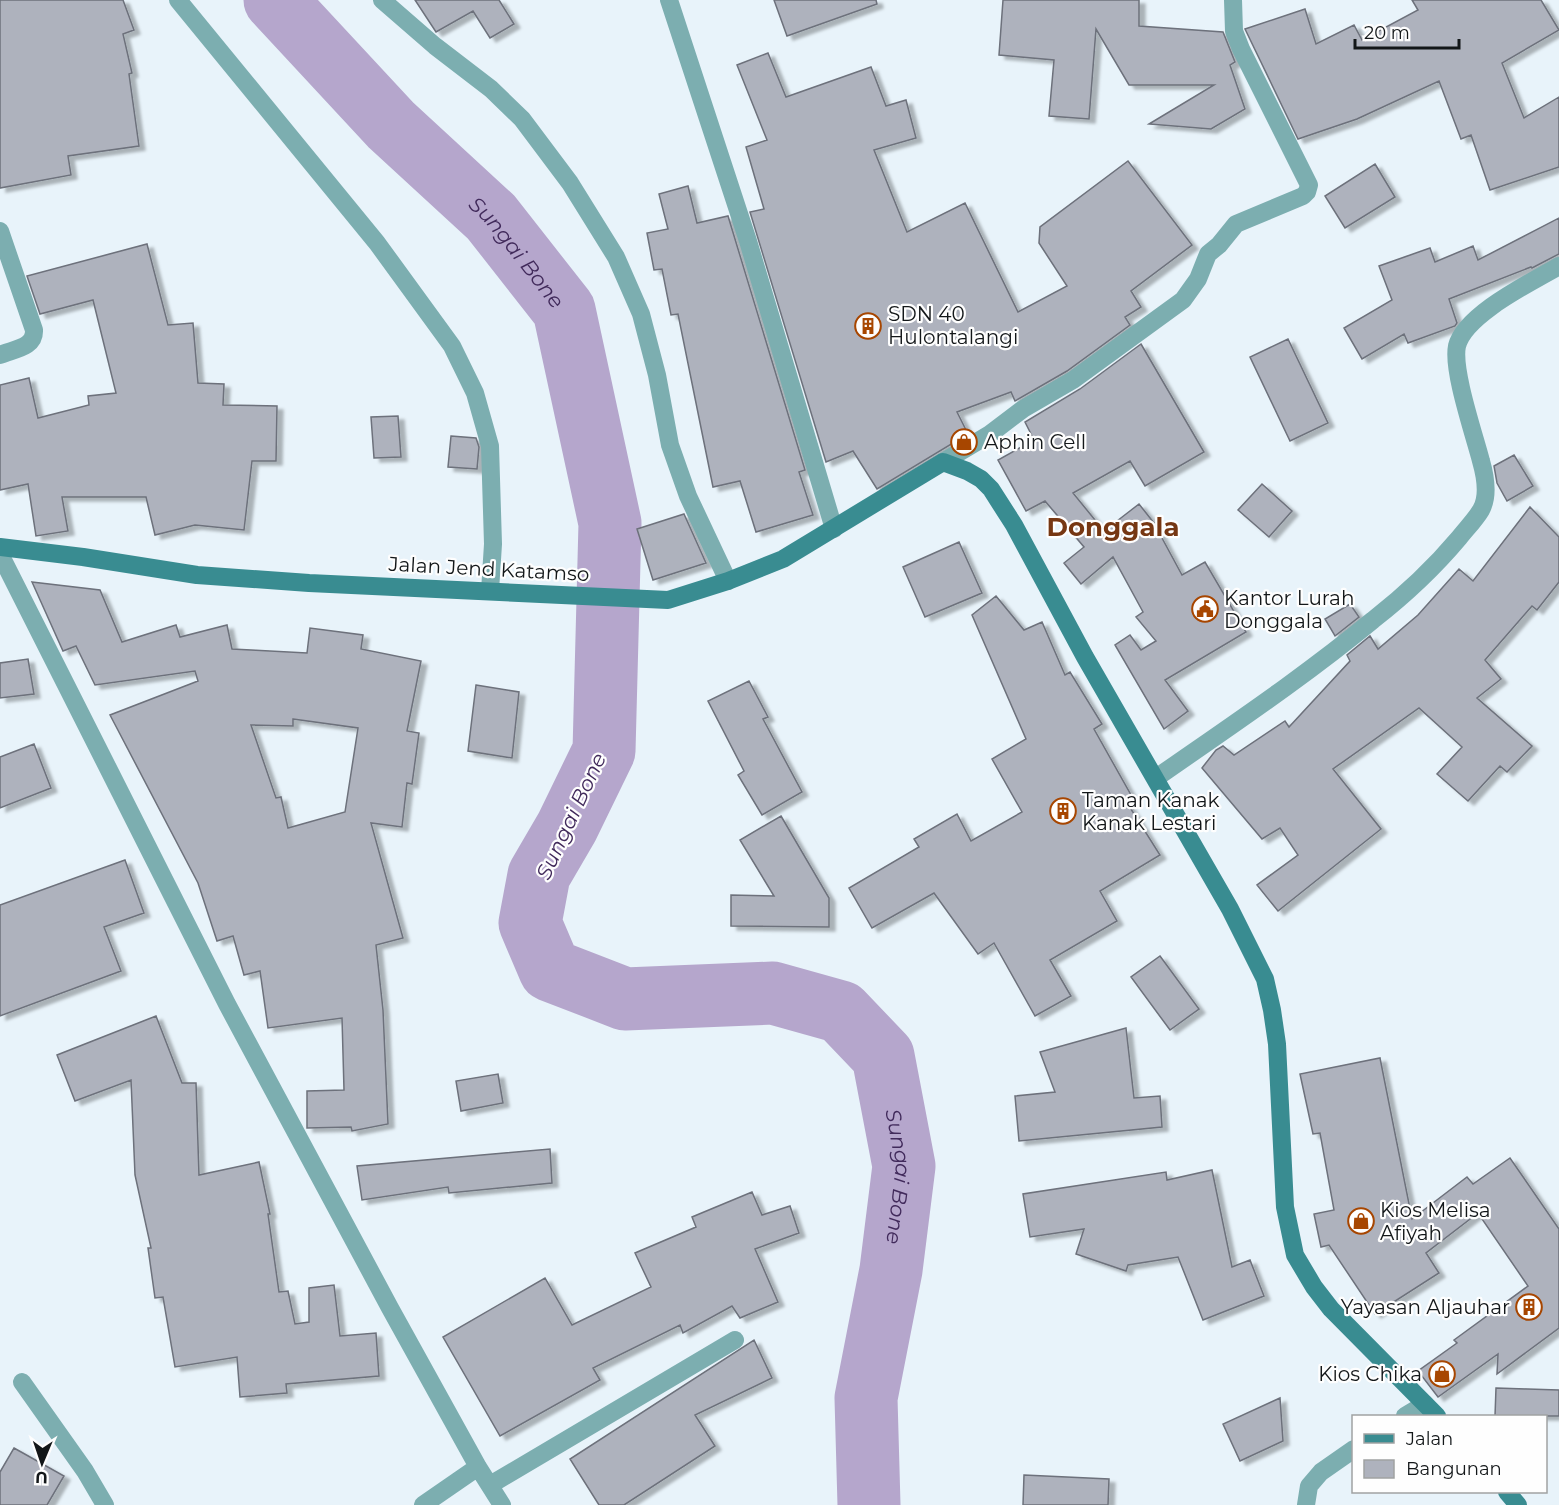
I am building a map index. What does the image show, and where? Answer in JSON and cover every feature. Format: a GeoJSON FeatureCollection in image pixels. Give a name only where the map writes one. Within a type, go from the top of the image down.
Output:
{"type":"FeatureCollection","features":[{"type":"Feature","properties":{"kind":"street"},"geometry":{"type":"LineString","coordinates":[[178,0],[377,243],[453,346],[475,393],[490,446],[497,592]]}},
{"type":"Feature","properties":{"kind":"street"},"geometry":{"type":"LineString","coordinates":[[382,0],[491,89],[522,119],[570,183],[616,257],[641,314],[657,375],[670,445],[688,496],[728,581]]}},
{"type":"Feature","properties":{"kind":"street"},"geometry":{"type":"LineString","coordinates":[[669,0],[748,241],[834,529]]}},
{"type":"Feature","properties":{"kind":"street"},"geometry":{"type":"LineString","coordinates":[[943,462],[990,434],[1023,409],[1073,380],[1183,300],[1198,279],[1208,254],[1219,245],[1236,224],[1303,196],[1307,192],[1309,185],[1241,50],[1234,31],[1233,0]]}},
{"type":"Feature","properties":{"kind":"street"},"geometry":{"type":"LineString","coordinates":[[0,231],[34,330],[33,341],[28,345],[0,354]]}},
{"type":"Feature","properties":{"kind":"street"},"geometry":{"type":"LineString","coordinates":[[1156,778],[1319,664],[1405,595],[1471,524],[1482,508],[1486,493],[1483,468],[1457,367],[1457,345],[1464,330],[1489,307],[1559,266]]}},
{"type":"Feature","properties":{"kind":"street"},"geometry":{"type":"LineString","coordinates":[[943,462],[974,475],[991,489],[1014,525],[1086,657],[1230,909],[1265,980],[1272,1010],[1285,1207],[1295,1255],[1314,1287],[1331,1309],[1431,1410]]}},
{"type":"Feature","properties":{"kind":"street","name":"Jalan Jend Katamso"},"geometry":{"type":"LineString","coordinates":[[0,547],[197,575],[309,583],[669,600],[728,581],[783,559],[943,462]]}},
{"type":"Feature","properties":{"kind":"street"},"geometry":{"type":"LineString","coordinates":[[0,554],[227,1004],[390,1308],[478,1467],[502,1505]]}},
{"type":"Feature","properties":{"kind":"street"},"geometry":{"type":"LineString","coordinates":[[490,1485],[735,1340]]}},
{"type":"Feature","properties":{"kind":"street"},"geometry":{"type":"LineString","coordinates":[[22,1382],[85,1471],[105,1505]]}},
{"type":"Feature","properties":{"kind":"street"},"geometry":{"type":"LineString","coordinates":[[1409,1415],[1431,1410]]}},
{"type":"Feature","properties":{"kind":"street"},"geometry":{"type":"LineString","coordinates":[[1306,1505],[1309,1486],[1321,1472],[1352,1450]]}},
{"type":"Feature","properties":{"kind":"street"},"geometry":{"type":"LineString","coordinates":[[423,1505],[478,1467]]}},
{"type":"Feature","properties":{"kind":"street"},"geometry":{"type":"LineString","coordinates":[[1509,1493],[1518,1505]]}},
{"type":"Feature","properties":{"kind":"building"},"geometry":{"type":"Polygon","coordinates":[[[0,0],[123,0],[134,30],[123,34],[132,73],[129,74],[139,146],[68,156],[71,175],[0,188],[0,0]]]}},
{"type":"Feature","properties":{"kind":"building"},"geometry":{"type":"Polygon","coordinates":[[[415,0],[499,0],[514,24],[490,38],[473,11],[436,32],[415,0]]]}},
{"type":"Feature","properties":{"kind":"building"},"geometry":{"type":"Polygon","coordinates":[[[774,0],[876,0],[877,4],[787,36],[774,0]]]}},
{"type":"Feature","properties":{"kind":"building"},"geometry":{"type":"Polygon","coordinates":[[[1003,0],[1139,0],[1139,26],[1223,32],[1235,62],[1230,65],[1245,109],[1211,129],[1149,124],[1214,85],[1129,85],[1096,29],[1089,119],[1049,116],[1054,60],[999,55],[1003,0]]]}},
{"type":"Feature","properties":{"kind":"building"},"geometry":{"type":"Polygon","coordinates":[[[1412,0],[1541,0],[1559,30],[1502,63],[1524,118],[1559,97],[1559,167],[1490,190],[1471,135],[1461,139],[1439,81],[1357,119],[1298,139],[1245,29],[1305,9],[1316,44],[1354,25],[1362,40],[1418,10],[1412,0]]]}},
{"type":"Feature","properties":{"kind":"building"},"geometry":{"type":"Polygon","coordinates":[[[768,53],[786,97],[871,67],[886,106],[906,100],[916,138],[874,150],[907,232],[965,203],[1018,312],[1067,286],[1039,243],[1040,227],[1128,161],[1192,245],[1131,291],[1141,307],[1125,317],[1130,325],[1067,371],[1015,401],[1011,392],[957,412],[968,434],[877,489],[853,451],[826,462],[750,212],[764,209],[746,147],[767,140],[737,65],[768,53]]]}},
{"type":"Feature","properties":{"kind":"building"},"geometry":{"type":"Polygon","coordinates":[[[1375,164],[1395,197],[1345,228],[1325,196],[1375,164]]]}},
{"type":"Feature","properties":{"kind":"building"},"geometry":{"type":"Polygon","coordinates":[[[688,186],[697,223],[728,216],[805,470],[799,472],[813,515],[756,532],[740,481],[713,487],[678,314],[671,315],[662,269],[654,270],[647,233],[668,229],[659,194],[688,186]]]}},
{"type":"Feature","properties":{"kind":"building"},"geometry":{"type":"Polygon","coordinates":[[[1559,218],[1559,254],[1532,268],[1449,299],[1457,323],[1455,326],[1408,343],[1404,334],[1362,359],[1344,328],[1392,300],[1379,266],[1430,248],[1435,262],[1473,246],[1478,260],[1559,218]]]}},
{"type":"Feature","properties":{"kind":"building"},"geometry":{"type":"Polygon","coordinates":[[[147,244],[168,325],[193,323],[198,383],[224,384],[223,405],[277,406],[276,461],[252,461],[244,530],[195,525],[155,535],[146,497],[62,497],[68,531],[36,536],[28,484],[0,490],[0,385],[29,378],[38,418],[89,405],[88,396],[116,393],[93,300],[40,314],[27,276],[147,244]]]}},
{"type":"Feature","properties":{"kind":"building"},"geometry":{"type":"Polygon","coordinates":[[[1288,339],[1328,423],[1290,441],[1250,357],[1288,339]]]}},
{"type":"Feature","properties":{"kind":"building"},"geometry":{"type":"Polygon","coordinates":[[[1141,344],[1204,452],[1145,486],[1130,461],[1073,493],[1104,531],[1139,504],[1154,523],[1135,539],[1156,527],[1182,575],[1205,562],[1246,632],[1165,680],[1188,711],[1164,729],[1115,645],[1130,635],[1141,650],[1156,641],[1136,617],[1143,612],[1113,557],[1081,584],[1064,563],[1084,547],[1045,501],[1026,511],[998,460],[1034,440],[1025,422],[1080,389],[1141,344]]]}},
{"type":"Feature","properties":{"kind":"building"},"geometry":{"type":"Polygon","coordinates":[[[398,416],[401,457],[374,458],[371,417],[398,416]]]}},
{"type":"Feature","properties":{"kind":"building"},"geometry":{"type":"Polygon","coordinates":[[[451,436],[476,438],[479,447],[477,469],[448,467],[451,436]]]}},
{"type":"Feature","properties":{"kind":"building"},"geometry":{"type":"Polygon","coordinates":[[[1514,455],[1533,486],[1507,501],[1497,483],[1494,466],[1514,455]]]}},
{"type":"Feature","properties":{"kind":"building"},"geometry":{"type":"Polygon","coordinates":[[[1262,484],[1292,511],[1269,537],[1238,510],[1262,484]]]}},
{"type":"Feature","properties":{"kind":"building"},"geometry":{"type":"Polygon","coordinates":[[[1530,507],[1559,537],[1559,582],[1537,610],[1532,606],[1485,660],[1501,679],[1477,698],[1532,746],[1507,772],[1500,766],[1468,801],[1437,774],[1462,747],[1419,708],[1333,769],[1381,829],[1278,911],[1257,885],[1298,855],[1280,828],[1262,839],[1202,768],[1216,750],[1223,746],[1234,755],[1285,721],[1289,727],[1350,661],[1347,655],[1370,636],[1378,649],[1418,615],[1459,569],[1473,581],[1530,507]]]}},
{"type":"Feature","properties":{"kind":"building"},"geometry":{"type":"Polygon","coordinates":[[[684,514],[706,563],[653,580],[637,529],[684,514]]]}},
{"type":"Feature","properties":{"kind":"building"},"geometry":{"type":"Polygon","coordinates":[[[959,542],[982,593],[925,617],[903,567],[959,542]]]}},
{"type":"Feature","properties":{"kind":"building"},"geometry":{"type":"Polygon","coordinates":[[[32,582],[100,590],[122,642],[176,625],[180,637],[227,625],[232,649],[307,653],[310,628],[363,635],[361,649],[421,661],[407,731],[419,733],[412,784],[407,783],[402,827],[371,823],[403,938],[376,945],[383,1010],[388,1124],[352,1131],[351,1127],[307,1128],[307,1091],[344,1090],[342,1018],[268,1028],[260,971],[244,975],[233,936],[217,941],[198,883],[110,715],[198,681],[195,671],[95,685],[76,646],[63,651],[32,582]],[[293,719],[293,726],[251,725],[276,798],[281,797],[288,828],[345,812],[358,728],[293,719]]]}},
{"type":"Feature","properties":{"kind":"building"},"geometry":{"type":"Polygon","coordinates":[[[996,596],[1024,630],[1042,622],[1065,675],[1070,672],[1102,724],[1094,729],[1131,795],[1124,798],[1160,855],[1100,891],[1117,921],[1050,960],[1071,996],[1035,1016],[994,943],[978,954],[934,893],[872,928],[849,888],[919,847],[914,839],[957,814],[971,841],[1022,812],[992,759],[1026,739],[972,615],[996,596]]]}},
{"type":"Feature","properties":{"kind":"building"},"geometry":{"type":"Polygon","coordinates":[[[1350,604],[1359,617],[1335,636],[1325,619],[1350,604]]]}},
{"type":"Feature","properties":{"kind":"building"},"geometry":{"type":"Polygon","coordinates":[[[28,659],[34,694],[0,698],[0,663],[28,659]]]}},
{"type":"Feature","properties":{"kind":"building"},"geometry":{"type":"Polygon","coordinates":[[[749,681],[768,717],[763,719],[802,792],[762,815],[738,775],[744,771],[708,701],[749,681]]]}},
{"type":"Feature","properties":{"kind":"building"},"geometry":{"type":"Polygon","coordinates":[[[476,685],[519,692],[512,758],[468,751],[476,685]]]}},
{"type":"Feature","properties":{"kind":"building"},"geometry":{"type":"Polygon","coordinates":[[[34,744],[51,788],[0,808],[0,757],[34,744]]]}},
{"type":"Feature","properties":{"kind":"building"},"geometry":{"type":"Polygon","coordinates":[[[781,816],[829,898],[829,927],[731,926],[731,895],[774,896],[740,840],[781,816]]]}},
{"type":"Feature","properties":{"kind":"building"},"geometry":{"type":"Polygon","coordinates":[[[125,860],[144,913],[104,927],[121,971],[0,1016],[0,905],[125,860]]]}},
{"type":"Feature","properties":{"kind":"building"},"geometry":{"type":"Polygon","coordinates":[[[1160,956],[1199,1009],[1170,1030],[1131,977],[1160,956]]]}},
{"type":"Feature","properties":{"kind":"building"},"geometry":{"type":"Polygon","coordinates":[[[156,1016],[182,1083],[196,1083],[199,1175],[259,1162],[270,1214],[268,1214],[279,1292],[288,1291],[295,1324],[309,1322],[309,1288],[334,1285],[340,1336],[376,1333],[379,1376],[286,1384],[287,1393],[240,1397],[237,1357],[175,1367],[163,1297],[155,1298],[148,1248],[151,1248],[135,1175],[131,1080],[75,1101],[57,1055],[156,1016]]]}},
{"type":"Feature","properties":{"kind":"building"},"geometry":{"type":"Polygon","coordinates":[[[1126,1028],[1134,1098],[1160,1096],[1162,1127],[1019,1141],[1015,1096],[1055,1092],[1040,1052],[1126,1028]]]}},
{"type":"Feature","properties":{"kind":"building"},"geometry":{"type":"Polygon","coordinates":[[[1380,1058],[1412,1219],[1467,1177],[1473,1184],[1510,1158],[1559,1229],[1559,1328],[1497,1374],[1498,1354],[1438,1397],[1418,1371],[1457,1343],[1454,1340],[1528,1286],[1478,1213],[1426,1253],[1439,1273],[1375,1314],[1329,1245],[1321,1247],[1314,1214],[1334,1210],[1320,1133],[1313,1134],[1300,1074],[1380,1058]]]}},
{"type":"Feature","properties":{"kind":"building"},"geometry":{"type":"Polygon","coordinates":[[[498,1074],[503,1103],[461,1111],[456,1081],[498,1074]]]}},
{"type":"Feature","properties":{"kind":"building"},"geometry":{"type":"Polygon","coordinates":[[[550,1149],[552,1183],[449,1193],[448,1187],[362,1200],[357,1166],[550,1149]]]}},
{"type":"Feature","properties":{"kind":"building"},"geometry":{"type":"Polygon","coordinates":[[[1212,1170],[1232,1267],[1250,1260],[1264,1296],[1203,1320],[1178,1257],[1128,1265],[1126,1271],[1076,1254],[1084,1229],[1030,1237],[1023,1194],[1166,1172],[1167,1180],[1212,1170]]]}},
{"type":"Feature","properties":{"kind":"building"},"geometry":{"type":"Polygon","coordinates":[[[752,1192],[762,1215],[790,1206],[799,1233],[755,1249],[778,1302],[740,1318],[732,1306],[683,1333],[680,1325],[593,1368],[600,1380],[500,1436],[443,1337],[545,1278],[572,1325],[651,1287],[635,1253],[696,1227],[692,1217],[752,1192]]]}},
{"type":"Feature","properties":{"kind":"building"},"geometry":{"type":"Polygon","coordinates":[[[754,1340],[772,1378],[695,1415],[715,1446],[624,1505],[599,1505],[570,1459],[754,1340]]]}},
{"type":"Feature","properties":{"kind":"building"},"geometry":{"type":"Polygon","coordinates":[[[1496,1388],[1559,1390],[1559,1416],[1495,1415],[1496,1388]]]}},
{"type":"Feature","properties":{"kind":"building"},"geometry":{"type":"Polygon","coordinates":[[[1280,1398],[1283,1441],[1240,1461],[1223,1424],[1280,1398]]]}},
{"type":"Feature","properties":{"kind":"building"},"geometry":{"type":"Polygon","coordinates":[[[14,1448],[64,1476],[47,1505],[0,1505],[0,1472],[14,1448]]]}},
{"type":"Feature","properties":{"kind":"building"},"geometry":{"type":"Polygon","coordinates":[[[1024,1475],[1109,1479],[1108,1505],[1023,1505],[1024,1475]]]}},
{"type":"Feature","properties":{"kind":"waterway","name":"Sungai Bone"},"geometry":{"type":"LineString","coordinates":[[275,0],[391,125],[491,217],[564,310],[610,523],[604,751],[567,827],[539,875],[530,923],[550,970],[625,999],[773,993],[841,1012],[883,1056],[904,1166],[891,1270],[866,1398],[869,1505]]}},
{"type":"Feature","properties":{"kind":"place","name":"SDN 40 Hulontalangi"},"geometry":{"type":"Point","coordinates":[868,326]}},
{"type":"Feature","properties":{"kind":"place","name":"Aphin Cell"},"geometry":{"type":"Point","coordinates":[964,442]}},
{"type":"Feature","properties":{"kind":"place","name":"Kantor Lurah Donggala"},"geometry":{"type":"Point","coordinates":[1205,609]}},
{"type":"Feature","properties":{"kind":"place","name":"Taman Kanak Kanak Lestari"},"geometry":{"type":"Point","coordinates":[1063,811]}},
{"type":"Feature","properties":{"kind":"place","name":"Kios Melisa Afiyah"},"geometry":{"type":"Point","coordinates":[1361,1221]}},
{"type":"Feature","properties":{"kind":"place","name":"Yayasan Aljauhar"},"geometry":{"type":"Point","coordinates":[1529,1307]}},
{"type":"Feature","properties":{"kind":"place","name":"Kios Chika"},"geometry":{"type":"Point","coordinates":[1442,1374]}},
{"type":"Feature","properties":{"kind":"district","name":"Donggala"},"geometry":{"type":"Point","coordinates":[1113,527]}}]}
